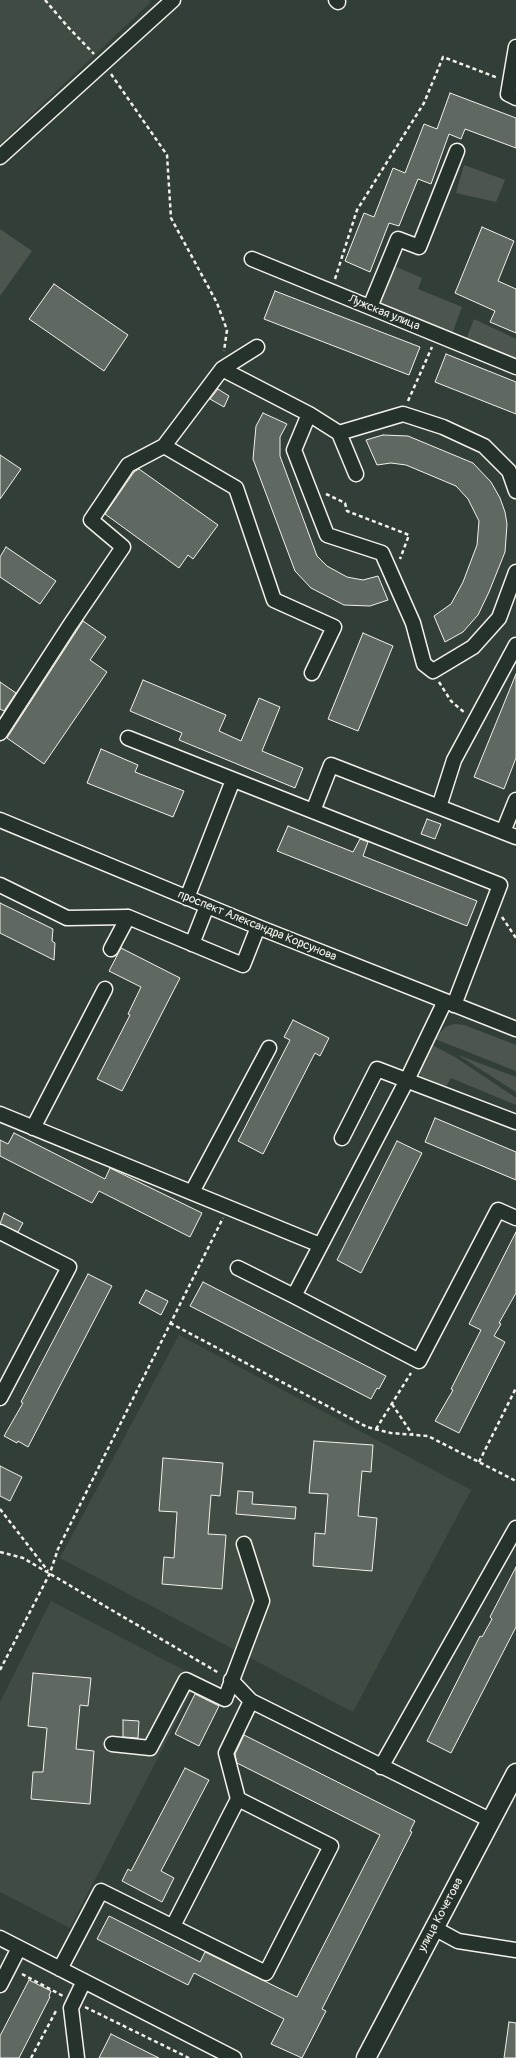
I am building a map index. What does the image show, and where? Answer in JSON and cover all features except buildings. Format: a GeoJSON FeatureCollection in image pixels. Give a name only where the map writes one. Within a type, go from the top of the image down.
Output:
{"type":"FeatureCollection","features":[{"type":"Feature","properties":{"kind":"main road","name":"улица Кочетова"},"geometry":{"type":"LineString","coordinates":[[366,2058],[516,1773]]}},
{"type":"Feature","properties":{"kind":"street"},"geometry":{"type":"LineString","coordinates":[[0,157],[173,0]]}},
{"type":"Feature","properties":{"kind":"street"},"geometry":{"type":"LineString","coordinates":[[516,48],[508,94],[516,98]]}},
{"type":"Feature","properties":{"kind":"street"},"geometry":{"type":"LineString","coordinates":[[370,307],[398,239],[418,247],[458,151]]}},
{"type":"Feature","properties":{"kind":"street","name":"Лужская улица"},"geometry":{"type":"LineString","coordinates":[[252,259],[516,367]]}},
{"type":"Feature","properties":{"kind":"street"},"geometry":{"type":"LineString","coordinates":[[0,733],[123,547],[90,520],[128,465],[164,446],[222,369],[257,348]]}},
{"type":"Feature","properties":{"kind":"street"},"geometry":{"type":"LineString","coordinates":[[222,369],[309,414],[340,433],[356,474]]}},
{"type":"Feature","properties":{"kind":"street"},"geometry":{"type":"LineString","coordinates":[[309,414],[294,450],[327,535],[382,553],[413,623],[424,664],[432,671],[473,647],[499,618],[516,572]]}},
{"type":"Feature","properties":{"kind":"street"},"geometry":{"type":"LineString","coordinates":[[340,433],[403,414],[443,427],[484,446],[512,470],[516,492]]}},
{"type":"Feature","properties":{"kind":"street"},"geometry":{"type":"LineString","coordinates":[[164,446],[236,488],[274,600],[334,627],[312,673]]}},
{"type":"Feature","properties":{"kind":"street"},"geometry":{"type":"LineString","coordinates":[[439,807],[454,760],[516,645]]}},
{"type":"Feature","properties":{"kind":"street"},"geometry":{"type":"LineString","coordinates":[[128,738],[500,884],[449,1003],[294,1296]]}},
{"type":"Feature","properties":{"kind":"street"},"geometry":{"type":"LineString","coordinates":[[313,811],[331,765],[510,834],[516,800]]}},
{"type":"Feature","properties":{"kind":"street"},"geometry":{"type":"LineString","coordinates":[[187,898],[233,780]]}},
{"type":"Feature","properties":{"kind":"street","name":"проспект Александра Корсунова"},"geometry":{"type":"LineString","coordinates":[[0,820],[258,927],[516,1029]]}},
{"type":"Feature","properties":{"kind":"street"},"geometry":{"type":"LineString","coordinates":[[0,885],[67,918],[128,917],[243,965],[258,927]]}},
{"type":"Feature","properties":{"kind":"street"},"geometry":{"type":"LineString","coordinates":[[192,944],[207,906]]}},
{"type":"Feature","properties":{"kind":"street"},"geometry":{"type":"LineString","coordinates":[[111,949],[128,917]]}},
{"type":"Feature","properties":{"kind":"street"},"geometry":{"type":"LineString","coordinates":[[33,1128],[105,989]]}},
{"type":"Feature","properties":{"kind":"street"},"geometry":{"type":"LineString","coordinates":[[192,1192],[269,1048]]}},
{"type":"Feature","properties":{"kind":"street"},"geometry":{"type":"LineString","coordinates":[[342,1138],[377,1070],[516,1122]]}},
{"type":"Feature","properties":{"kind":"street"},"geometry":{"type":"LineString","coordinates":[[0,1114],[320,1245]]}},
{"type":"Feature","properties":{"kind":"street"},"geometry":{"type":"LineString","coordinates":[[238,1268],[419,1360],[498,1210],[516,1218]]}},
{"type":"Feature","properties":{"kind":"street"},"geometry":{"type":"LineString","coordinates":[[0,1232],[69,1267],[0,1398]]}},
{"type":"Feature","properties":{"kind":"street"},"geometry":{"type":"LineString","coordinates":[[381,1767],[516,1528]]}},
{"type":"Feature","properties":{"kind":"street"},"geometry":{"type":"LineString","coordinates":[[112,1744],[150,1748],[186,1680],[224,1699],[262,1601],[244,1544]]}},
{"type":"Feature","properties":{"kind":"street"},"geometry":{"type":"LineString","coordinates":[[231,1680],[251,1701],[490,1820]]}},
{"type":"Feature","properties":{"kind":"street"},"geometry":{"type":"LineString","coordinates":[[173,1926],[238,1799],[226,1753],[251,1701]]}},
{"type":"Feature","properties":{"kind":"street"},"geometry":{"type":"LineString","coordinates":[[60,1969],[101,1891],[266,1973],[331,1846],[238,1799]]}},
{"type":"Feature","properties":{"kind":"street"},"geometry":{"type":"LineString","coordinates":[[434,1928],[458,1941],[516,1950]]}},
{"type":"Feature","properties":{"kind":"street"},"geometry":{"type":"LineString","coordinates":[[0,1938],[234,2058]]}},
{"type":"Feature","properties":{"kind":"street"},"geometry":{"type":"LineString","coordinates":[[0,1985],[19,1948]]}},
{"type":"Feature","properties":{"kind":"street"},"geometry":{"type":"LineString","coordinates":[[76,2058],[69,1999],[84,1981]]}},
{"type":"Feature","properties":{"kind":"path"},"geometry":{"type":"LineString","coordinates":[[45,0],[68,27],[104,64],[166,155],[171,218],[217,303],[227,330],[222,369]]}},
{"type":"Feature","properties":{"kind":"path"},"geometry":{"type":"LineString","coordinates":[[332,291],[357,210],[424,103],[443,57],[511,83]]}},
{"type":"Feature","properties":{"kind":"path"},"geometry":{"type":"LineString","coordinates":[[403,414],[437,335]]}},
{"type":"Feature","properties":{"kind":"path"},"geometry":{"type":"LineString","coordinates":[[308,485],[345,503],[347,511],[409,535],[393,579]]}},
{"type":"Feature","properties":{"kind":"path"},"geometry":{"type":"LineString","coordinates":[[432,671],[451,701],[474,721]]}},
{"type":"Feature","properties":{"kind":"path"},"geometry":{"type":"LineString","coordinates":[[493,903],[516,938]]}},
{"type":"Feature","properties":{"kind":"path"},"geometry":{"type":"LineString","coordinates":[[0,1670],[50,1573],[58,1549],[228,1207]]}},
{"type":"Feature","properties":{"kind":"path"},"geometry":{"type":"LineString","coordinates":[[170,1323],[367,1427],[391,1433],[428,1436],[516,1481]]}},
{"type":"Feature","properties":{"kind":"path"},"geometry":{"type":"LineString","coordinates":[[376,1429],[419,1360]]}},
{"type":"Feature","properties":{"kind":"path"},"geometry":{"type":"LineString","coordinates":[[479,1462],[516,1388]]}},
{"type":"Feature","properties":{"kind":"path"},"geometry":{"type":"LineString","coordinates":[[392,1404],[412,1435]]}},
{"type":"Feature","properties":{"kind":"path"},"geometry":{"type":"LineString","coordinates":[[0,1509],[50,1573]]}},
{"type":"Feature","properties":{"kind":"path"},"geometry":{"type":"LineString","coordinates":[[0,1552],[23,1558],[231,1680]]}},
{"type":"Feature","properties":{"kind":"path"},"geometry":{"type":"LineString","coordinates":[[9,1967],[69,1999],[189,2058]]}},
{"type":"Feature","properties":{"kind":"path"},"geometry":{"type":"LineString","coordinates":[[31,2058],[69,1999]]}},
{"type":"Feature","properties":{"kind":"shaded area"},"geometry":{"type":"Polygon","coordinates":[[[0,0],[149,0],[151,2],[0,144],[0,0]]]}},
{"type":"Feature","properties":{"kind":"shaded area"},"geometry":{"type":"Polygon","coordinates":[[[464,165],[505,180],[496,202],[456,193],[464,165]]]}},
{"type":"Feature","properties":{"kind":"shaded area"},"geometry":{"type":"Polygon","coordinates":[[[0,229],[32,251],[0,296],[0,229]]]}},
{"type":"Feature","properties":{"kind":"shaded area"},"geometry":{"type":"Polygon","coordinates":[[[394,266],[422,278],[418,289],[462,307],[452,334],[378,303],[394,266]]]}},
{"type":"Feature","properties":{"kind":"shaded area"},"geometry":{"type":"Polygon","coordinates":[[[474,319],[516,339],[516,361],[466,340],[474,319]]]}},
{"type":"Feature","properties":{"kind":"shaded area"},"geometry":{"type":"Polygon","coordinates":[[[454,1024],[464,1025],[516,1045],[516,1071],[435,1039],[445,1027],[454,1024]]]}},
{"type":"Feature","properties":{"kind":"shaded area"},"geometry":{"type":"Polygon","coordinates":[[[432,1045],[455,1057],[516,1098],[516,1105],[451,1078],[447,1085],[442,1086],[427,1082],[421,1076],[419,1070],[432,1045]]]}},
{"type":"Feature","properties":{"kind":"shaded area"},"geometry":{"type":"Polygon","coordinates":[[[458,1055],[516,1077],[516,1092],[458,1055]]]}},
{"type":"Feature","properties":{"kind":"shaded area"},"geometry":{"type":"Polygon","coordinates":[[[179,1335],[471,1490],[353,1712],[60,1558],[179,1335]]]}},
{"type":"Feature","properties":{"kind":"shaded area"},"geometry":{"type":"Polygon","coordinates":[[[51,1601],[199,1678],[70,1928],[0,1892],[0,1702],[51,1601]]]}}]}
